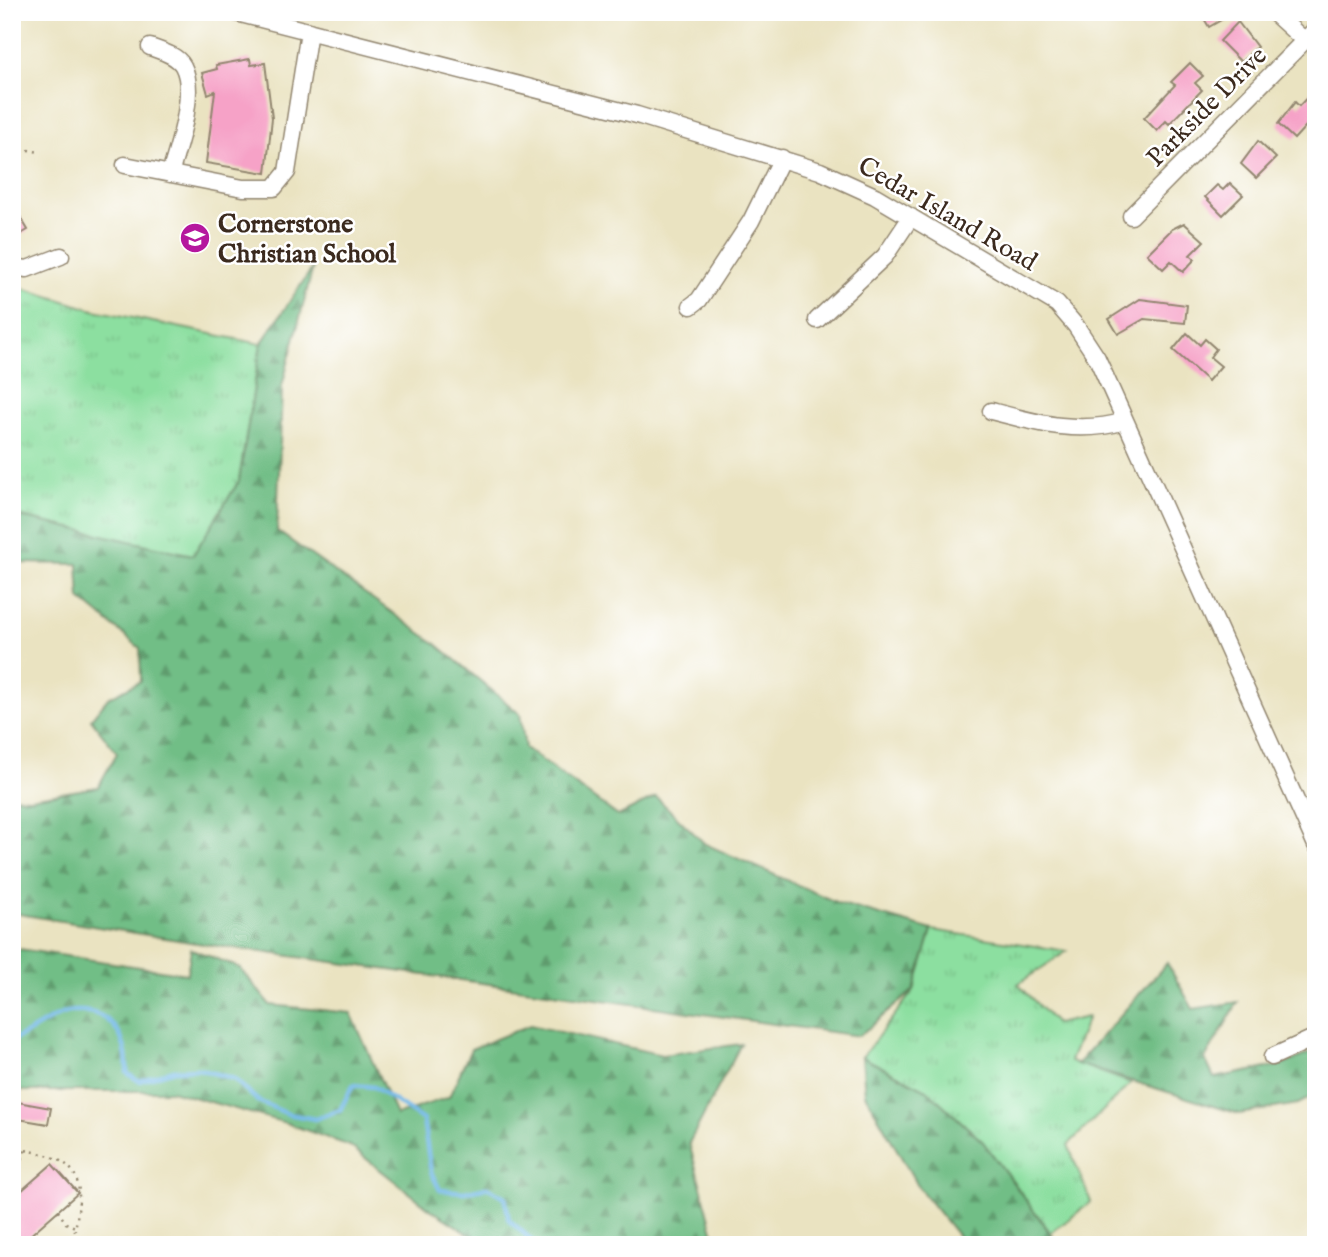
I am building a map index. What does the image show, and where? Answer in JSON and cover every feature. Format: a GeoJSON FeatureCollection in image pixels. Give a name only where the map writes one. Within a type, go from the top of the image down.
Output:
{"type":"FeatureCollection","features":[{"type":"Feature","properties":{"kind":"street","name":"Cedar Island Road"},"geometry":{"type":"LineString","coordinates":[[233,12],[637,115],[821,170],[875,195],[1057,304],[1076,326],[1097,358],[1316,845]]}},
{"type":"Feature","properties":{"kind":"street"},"geometry":{"type":"LineString","coordinates":[[1273,12],[1310,35]]}},
{"type":"Feature","properties":{"kind":"street"},"geometry":{"type":"LineString","coordinates":[[125,165],[243,188],[274,188],[287,172],[309,32]]}},
{"type":"Feature","properties":{"kind":"street","name":"Parkside Drive"},"geometry":{"type":"LineString","coordinates":[[1131,216],[1310,35]]}},
{"type":"Feature","properties":{"kind":"street"},"geometry":{"type":"LineString","coordinates":[[150,47],[170,54],[183,65],[188,88],[183,129],[170,174]]}},
{"type":"Feature","properties":{"kind":"street"},"geometry":{"type":"LineString","coordinates":[[691,306],[699,300],[751,221],[782,158]]}},
{"type":"Feature","properties":{"kind":"street"},"geometry":{"type":"LineString","coordinates":[[817,320],[885,256],[911,217]]}},
{"type":"Feature","properties":{"kind":"street"},"geometry":{"type":"LineString","coordinates":[[12,267],[27,269],[61,256]]}},
{"type":"Feature","properties":{"kind":"street"},"geometry":{"type":"LineString","coordinates":[[992,411],[1044,425],[1085,429],[1125,421]]}},
{"type":"Feature","properties":{"kind":"street"},"geometry":{"type":"LineString","coordinates":[[1272,1057],[1316,1037]]}},
{"type":"Feature","properties":{"kind":"path"},"geometry":{"type":"LineString","coordinates":[[28,150],[40,152]]}},
{"type":"Feature","properties":{"kind":"path"},"geometry":{"type":"LineString","coordinates":[[12,1148],[58,1156],[73,1171],[79,1191],[72,1245]]}},
{"type":"Feature","properties":{"kind":"path"},"geometry":{"type":"LineString","coordinates":[[12,1177],[20,1167],[25,1150]]}},
{"type":"Feature","properties":{"kind":"path"},"geometry":{"type":"LineString","coordinates":[[58,1211],[66,1223],[75,1227]]}},
{"type":"Feature","properties":{"kind":"green space"},"geometry":{"type":"Polygon","coordinates":[[[313,267],[282,386],[277,531],[435,643],[520,714],[525,748],[618,816],[656,797],[705,844],[838,903],[932,930],[914,990],[859,1036],[190,942],[12,913],[12,797],[30,798],[98,787],[117,753],[91,719],[108,698],[141,681],[140,648],[80,599],[78,564],[12,563],[12,515],[193,555],[239,481],[261,344],[313,267]]]}},
{"type":"Feature","properties":{"kind":"green space"},"geometry":{"type":"Polygon","coordinates":[[[12,285],[94,310],[261,344],[239,481],[193,556],[12,515],[12,285]]]}},
{"type":"Feature","properties":{"kind":"green space"},"geometry":{"type":"Polygon","coordinates":[[[932,930],[1067,951],[1018,984],[1056,1024],[1088,1017],[1070,1061],[1131,1083],[1068,1145],[1091,1202],[1051,1233],[983,1142],[927,1090],[862,1057],[914,990],[932,930]]]}},
{"type":"Feature","properties":{"kind":"green space"},"geometry":{"type":"Polygon","coordinates":[[[12,948],[187,974],[191,949],[240,968],[270,1005],[351,1013],[396,1115],[449,1097],[471,1049],[530,1025],[662,1055],[741,1044],[689,1143],[717,1245],[486,1245],[430,1209],[350,1146],[286,1123],[171,1091],[12,1091],[12,948]]]}},
{"type":"Feature","properties":{"kind":"green space"},"geometry":{"type":"Polygon","coordinates":[[[1167,963],[1193,1009],[1238,1002],[1205,1059],[1214,1078],[1283,1065],[1316,1050],[1316,1095],[1298,1104],[1239,1114],[1077,1064],[1167,963]]]}},
{"type":"Feature","properties":{"kind":"green space"},"geometry":{"type":"Polygon","coordinates":[[[862,1057],[927,1090],[983,1142],[1059,1245],[965,1245],[919,1188],[865,1094],[862,1057]]]}},
{"type":"Feature","properties":{"kind":"building"},"geometry":{"type":"Polygon","coordinates":[[[1200,12],[1235,12],[1209,27],[1200,12]]]}},
{"type":"Feature","properties":{"kind":"building"},"geometry":{"type":"Polygon","coordinates":[[[1238,22],[1257,47],[1241,62],[1220,41],[1238,22]]]}},
{"type":"Feature","properties":{"kind":"building","name":"Cornerstone Christian School"},"geometry":{"type":"Polygon","coordinates":[[[250,59],[251,65],[265,63],[272,118],[266,173],[206,163],[215,91],[208,94],[202,73],[217,69],[216,65],[250,59]]]}},
{"type":"Feature","properties":{"kind":"building"},"geometry":{"type":"Polygon","coordinates":[[[1190,63],[1203,76],[1195,83],[1202,90],[1169,124],[1166,121],[1157,131],[1144,118],[1175,85],[1171,82],[1190,63]]]}},
{"type":"Feature","properties":{"kind":"building"},"geometry":{"type":"Polygon","coordinates":[[[1316,88],[1316,115],[1294,139],[1278,124],[1295,102],[1299,106],[1316,88]]]}},
{"type":"Feature","properties":{"kind":"building"},"geometry":{"type":"Polygon","coordinates":[[[1258,141],[1276,158],[1256,178],[1241,164],[1258,141]]]}},
{"type":"Feature","properties":{"kind":"building"},"geometry":{"type":"Polygon","coordinates":[[[1230,183],[1243,195],[1223,215],[1205,197],[1217,185],[1223,190],[1230,183]]]}},
{"type":"Feature","properties":{"kind":"building"},"geometry":{"type":"Polygon","coordinates":[[[12,203],[28,230],[12,239],[12,203]]]}},
{"type":"Feature","properties":{"kind":"building"},"geometry":{"type":"Polygon","coordinates":[[[1184,223],[1204,241],[1190,255],[1195,259],[1183,272],[1171,261],[1163,269],[1147,254],[1172,229],[1184,223]]]}},
{"type":"Feature","properties":{"kind":"building"},"geometry":{"type":"Polygon","coordinates":[[[1140,299],[1187,305],[1185,323],[1144,319],[1118,334],[1109,319],[1140,299]]]}},
{"type":"Feature","properties":{"kind":"building"},"geometry":{"type":"Polygon","coordinates":[[[1187,333],[1200,345],[1205,339],[1216,349],[1210,357],[1221,366],[1208,381],[1173,350],[1187,333]]]}},
{"type":"Feature","properties":{"kind":"building"},"geometry":{"type":"Polygon","coordinates":[[[12,1101],[51,1108],[48,1124],[12,1118],[12,1101]]]}},
{"type":"Feature","properties":{"kind":"building"},"geometry":{"type":"Polygon","coordinates":[[[52,1164],[78,1193],[19,1245],[12,1245],[12,1199],[52,1164]]]}},
{"type":"Feature","properties":{"kind":"waterway"},"geometry":{"type":"LineString","coordinates":[[12,1040],[68,1012],[89,1012],[109,1021],[116,1029],[125,1049],[127,1073],[139,1081],[174,1070],[199,1069],[234,1079],[258,1101],[288,1114],[315,1119],[340,1110],[353,1085],[374,1087],[423,1120],[431,1172],[440,1190],[464,1192],[487,1187],[505,1197],[509,1220],[537,1245]]}},
{"type":"Feature","properties":{"kind":"place","name":"Cornerstone Christian School"},"geometry":{"type":"Point","coordinates":[195,238]}}]}
